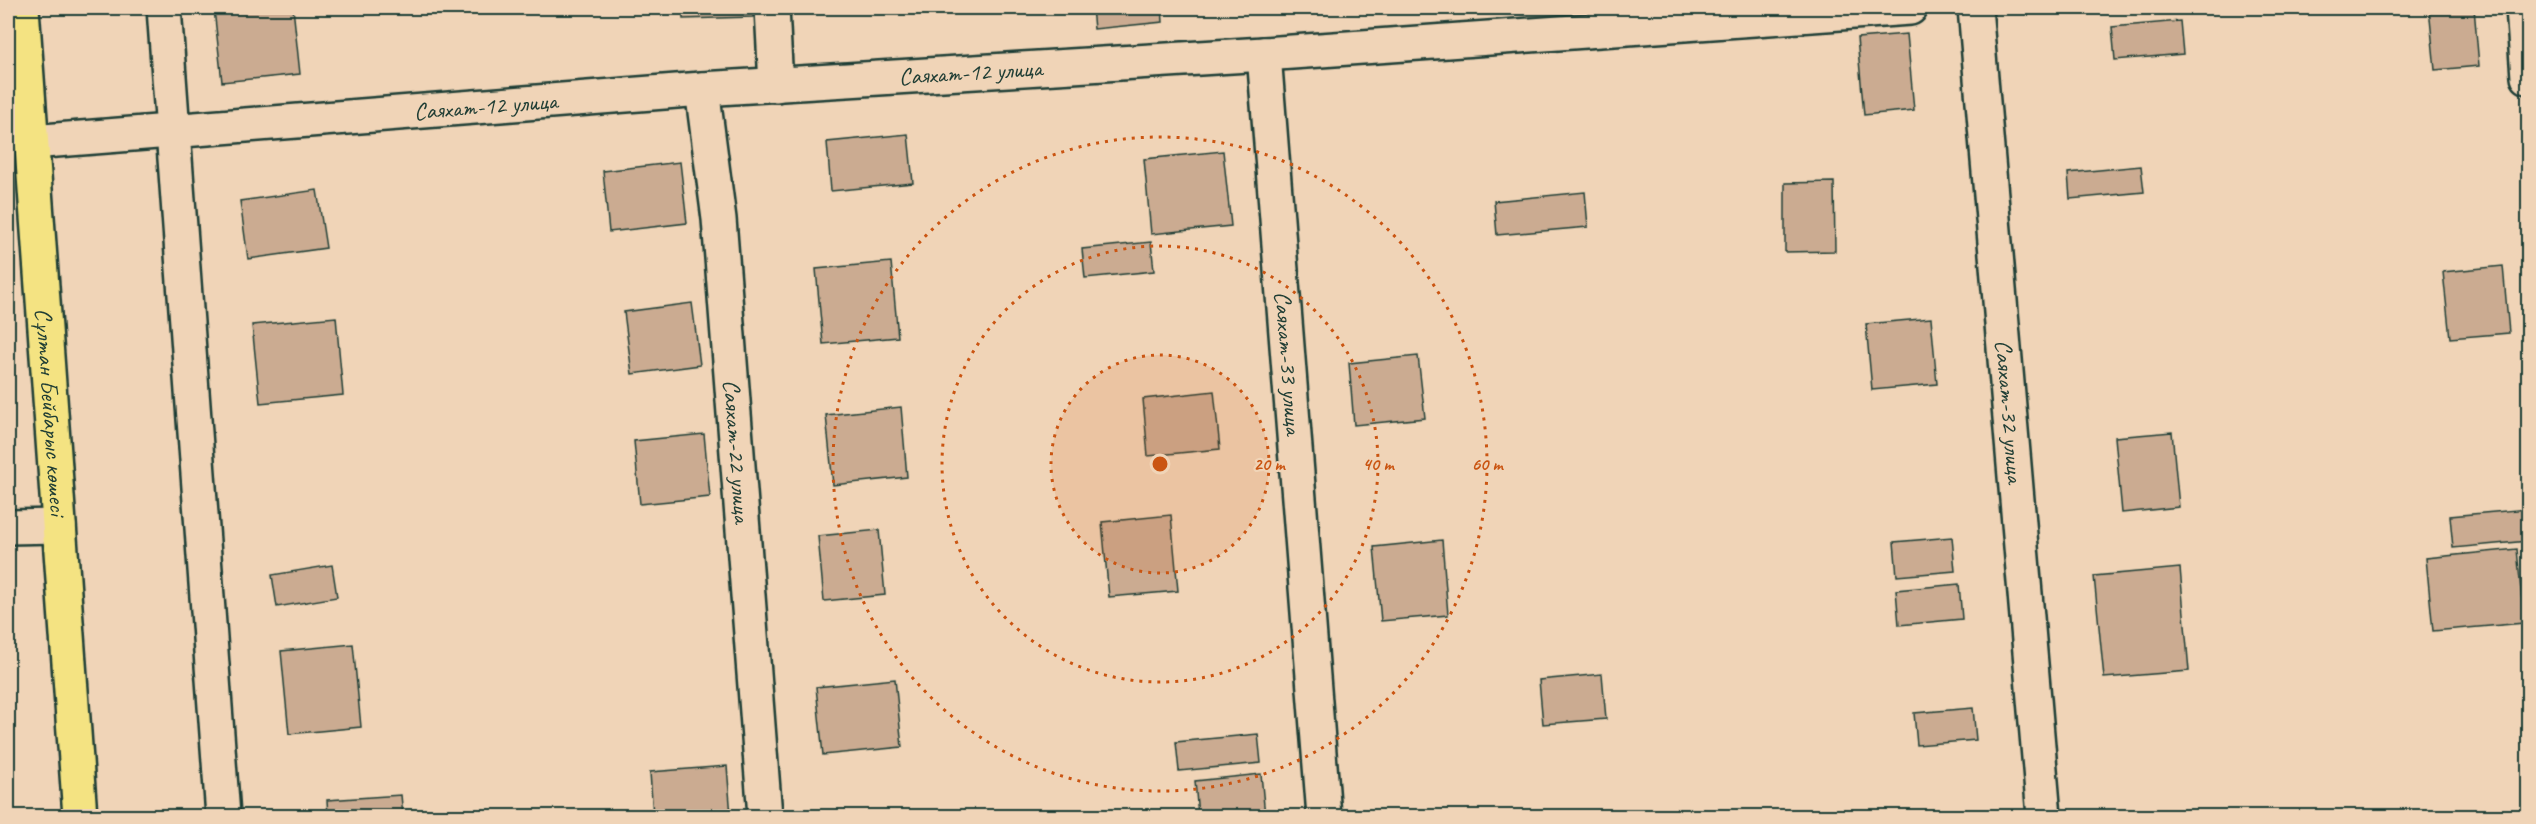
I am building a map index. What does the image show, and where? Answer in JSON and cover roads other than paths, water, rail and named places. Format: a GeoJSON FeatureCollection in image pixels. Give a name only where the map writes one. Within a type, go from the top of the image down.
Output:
{"type":"FeatureCollection","features":[{"type":"Feature","properties":{"kind":"main road","name":"Сұлтан Бейбарыс көшесі"},"geometry":{"type":"LineString","coordinates":[[22,8],[80,816]]}},
{"type":"Feature","properties":{"kind":"street"},"geometry":{"type":"LineString","coordinates":[[164,8],[223,816]]}},
{"type":"Feature","properties":{"kind":"street"},"geometry":{"type":"LineString","coordinates":[[772,8],[776,85]]}},
{"type":"Feature","properties":{"kind":"street","name":"Саяхат-12 улица"},"geometry":{"type":"LineString","coordinates":[[31,142],[702,89],[1264,54],[1549,20],[1910,8]]}},
{"type":"Feature","properties":{"kind":"street","name":"Саяхат-32 улица"},"geometry":{"type":"LineString","coordinates":[[1975,8],[2044,816]]}},
{"type":"Feature","properties":{"kind":"street"},"geometry":{"type":"LineString","coordinates":[[2523,8],[2529,77]]}},
{"type":"Feature","properties":{"kind":"street","name":"Саяхат-33 улица"},"geometry":{"type":"LineString","coordinates":[[1264,54],[1324,816]]}},
{"type":"Feature","properties":{"kind":"street","name":"Саяхат-22 улица"},"geometry":{"type":"LineString","coordinates":[[702,89],[719,219],[765,816]]}},
{"type":"Feature","properties":{"kind":"street"},"geometry":{"type":"LineString","coordinates":[[8,527],[59,526]]}}]}
